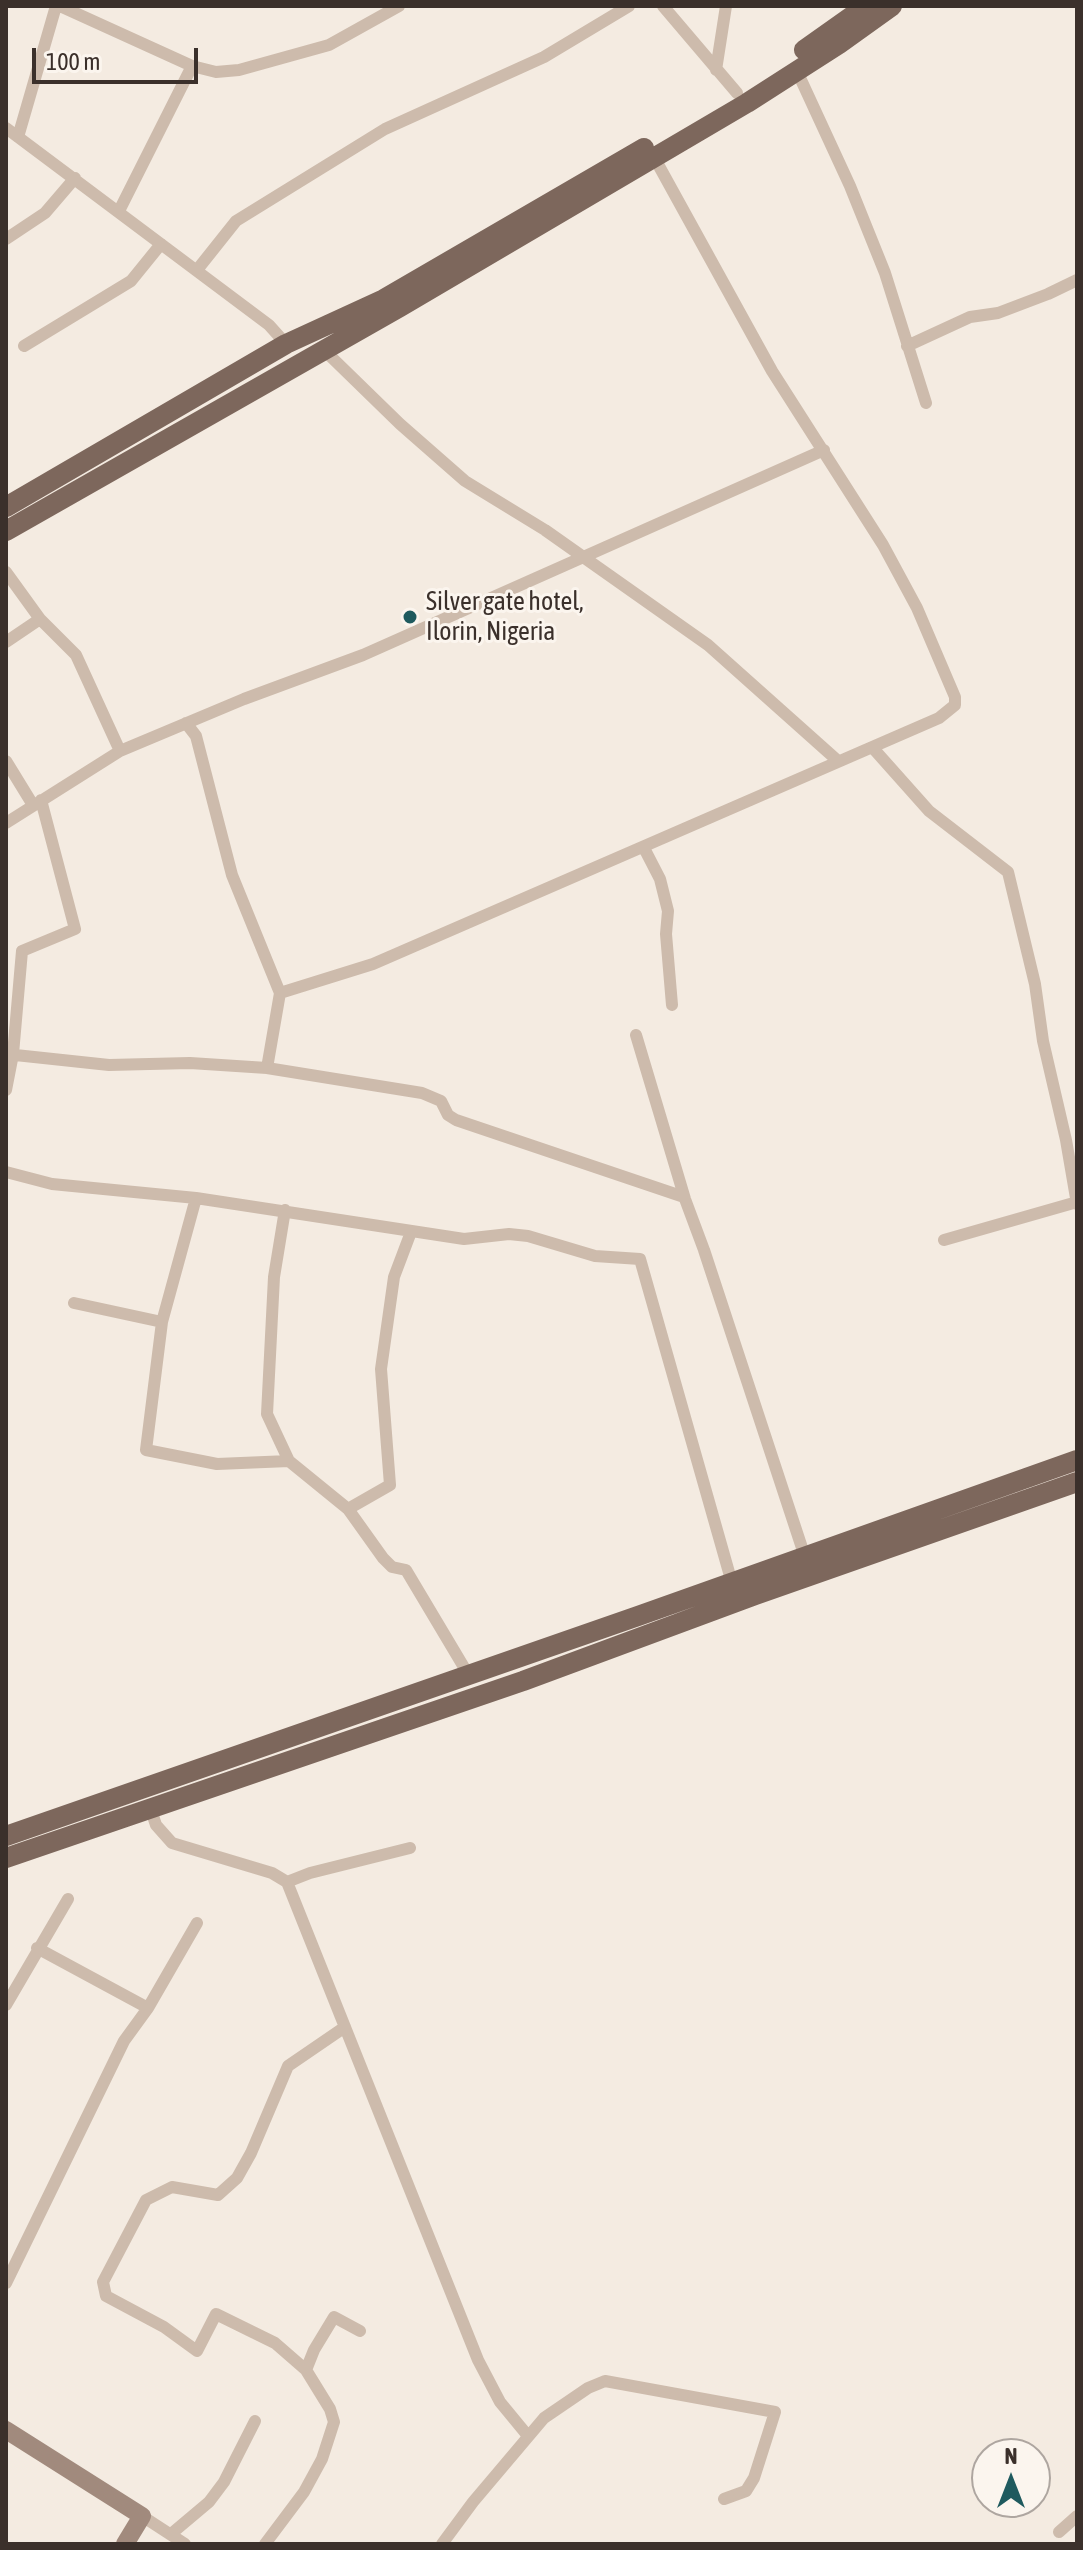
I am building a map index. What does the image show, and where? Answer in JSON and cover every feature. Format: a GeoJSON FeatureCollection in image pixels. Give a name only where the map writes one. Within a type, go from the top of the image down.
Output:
{"type":"FeatureCollection","features":[{"type":"Feature","properties":{"kind":"main road"},"geometry":{"type":"LineString","coordinates":[[6,507],[286,344],[384,299],[737,93],[826,36],[866,6]]}},
{"type":"Feature","properties":{"kind":"main road"},"geometry":{"type":"LineString","coordinates":[[6,531],[747,103],[892,6]]}},
{"type":"Feature","properties":{"kind":"main road"},"geometry":{"type":"LineString","coordinates":[[192,399],[204,417]]}},
{"type":"Feature","properties":{"kind":"main road"},"geometry":{"type":"LineString","coordinates":[[6,1836],[1077,1460]]}},
{"type":"Feature","properties":{"kind":"main road"},"geometry":{"type":"LineString","coordinates":[[6,1858],[523,1681],[755,1595],[1077,1482]]}},
{"type":"Feature","properties":{"kind":"street"},"geometry":{"type":"LineString","coordinates":[[18,137],[58,6],[192,66],[216,72],[239,70],[329,45],[379,11],[399,6]]}},
{"type":"Feature","properties":{"kind":"street"},"geometry":{"type":"LineString","coordinates":[[197,270],[236,221],[385,129],[544,57],[629,6]]}},
{"type":"Feature","properties":{"kind":"street"},"geometry":{"type":"LineString","coordinates":[[663,6],[737,93]]}},
{"type":"Feature","properties":{"kind":"street"},"geometry":{"type":"LineString","coordinates":[[716,70],[726,6]]}},
{"type":"Feature","properties":{"kind":"street"},"geometry":{"type":"LineString","coordinates":[[119,211],[192,66]]}},
{"type":"Feature","properties":{"kind":"street"},"geometry":{"type":"LineString","coordinates":[[796,69],[850,186],[885,273],[926,403]]}},
{"type":"Feature","properties":{"kind":"street"},"geometry":{"type":"LineString","coordinates":[[6,128],[269,325],[286,344]]}},
{"type":"Feature","properties":{"kind":"street"},"geometry":{"type":"LineString","coordinates":[[280,993],[373,964],[872,747],[949,712],[955,705],[955,697],[917,608],[883,545],[772,371],[654,157]]}},
{"type":"Feature","properties":{"kind":"street"},"geometry":{"type":"LineString","coordinates":[[6,239],[45,213],[75,178]]}},
{"type":"Feature","properties":{"kind":"street"},"geometry":{"type":"LineString","coordinates":[[24,346],[131,281],[161,244]]}},
{"type":"Feature","properties":{"kind":"street"},"geometry":{"type":"LineString","coordinates":[[907,346],[970,317],[998,313],[1077,280]]}},
{"type":"Feature","properties":{"kind":"street"},"geometry":{"type":"LineString","coordinates":[[324,350],[465,481],[545,530],[708,645],[838,761]]}},
{"type":"Feature","properties":{"kind":"street"},"geometry":{"type":"LineString","coordinates":[[6,823],[120,751],[363,655],[824,450]]}},
{"type":"Feature","properties":{"kind":"street"},"geometry":{"type":"LineString","coordinates":[[6,572],[40,619],[76,655],[120,751]]}},
{"type":"Feature","properties":{"kind":"street"},"geometry":{"type":"LineString","coordinates":[[6,642],[40,619]]}},
{"type":"Feature","properties":{"kind":"street"},"geometry":{"type":"LineString","coordinates":[[196,736],[215,711]]}},
{"type":"Feature","properties":{"kind":"street"},"geometry":{"type":"LineString","coordinates":[[186,723],[196,736],[232,875],[280,993],[267,1068]]}},
{"type":"Feature","properties":{"kind":"street"},"geometry":{"type":"LineString","coordinates":[[872,747],[929,811],[1008,872],[1035,984],[1043,1041],[1077,1203],[944,1240]]}},
{"type":"Feature","properties":{"kind":"street"},"geometry":{"type":"LineString","coordinates":[[6,761],[37,802],[75,929],[22,951],[6,1090]]}},
{"type":"Feature","properties":{"kind":"street"},"geometry":{"type":"LineString","coordinates":[[644,848],[660,879],[668,911],[666,934],[672,1005]]}},
{"type":"Feature","properties":{"kind":"street"},"geometry":{"type":"LineString","coordinates":[[636,1035],[684,1197],[805,1557]]}},
{"type":"Feature","properties":{"kind":"street"},"geometry":{"type":"LineString","coordinates":[[9,1054],[109,1065],[190,1063],[267,1068],[422,1093],[441,1101],[448,1115],[456,1120],[684,1197]]}},
{"type":"Feature","properties":{"kind":"street"},"geometry":{"type":"LineString","coordinates":[[6,1172],[52,1184],[196,1198],[464,1239],[509,1234],[528,1236],[595,1256],[640,1259],[732,1583]]}},
{"type":"Feature","properties":{"kind":"street"},"geometry":{"type":"LineString","coordinates":[[196,1198],[162,1322],[146,1450],[217,1464],[289,1461]]}},
{"type":"Feature","properties":{"kind":"street"},"geometry":{"type":"LineString","coordinates":[[285,1210],[274,1277],[267,1414],[289,1461],[348,1509],[392,1567],[406,1570],[468,1674]]}},
{"type":"Feature","properties":{"kind":"street"},"geometry":{"type":"LineString","coordinates":[[348,1509],[390,1485],[381,1369],[394,1277],[411,1232]]}},
{"type":"Feature","properties":{"kind":"street"},"geometry":{"type":"LineString","coordinates":[[74,1303],[162,1322]]}},
{"type":"Feature","properties":{"kind":"street"},"geometry":{"type":"LineString","coordinates":[[150,1807],[156,1825],[172,1843],[272,1873],[287,1882],[478,2360],[500,2402],[528,2436]]}},
{"type":"Feature","properties":{"kind":"street"},"geometry":{"type":"LineString","coordinates":[[287,1882],[310,1873],[410,1848]]}},
{"type":"Feature","properties":{"kind":"street"},"geometry":{"type":"LineString","coordinates":[[6,2005],[68,1899]]}},
{"type":"Feature","properties":{"kind":"street"},"geometry":{"type":"LineString","coordinates":[[6,2283],[10,2265],[124,2041],[148,2008],[197,1923]]}},
{"type":"Feature","properties":{"kind":"street"},"geometry":{"type":"LineString","coordinates":[[37,1948],[148,2008]]}},
{"type":"Feature","properties":{"kind":"street"},"geometry":{"type":"LineString","coordinates":[[265,2544],[304,2492],[322,2459],[334,2422],[330,2409],[306,2370],[275,2343],[216,2314],[197,2351],[164,2327],[106,2296],[103,2282],[146,2200],[172,2187],[218,2195],[237,2178],[288,2066],[345,2027]]}},
{"type":"Feature","properties":{"kind":"street"},"geometry":{"type":"LineString","coordinates":[[306,2370],[334,2317],[360,2331]]}},
{"type":"Feature","properties":{"kind":"street"},"geometry":{"type":"LineString","coordinates":[[442,2544],[544,2418],[563,2403],[605,2381],[775,2412],[754,2478],[746,2491],[724,2499]]}},
{"type":"Feature","properties":{"kind":"street"},"geometry":{"type":"LineString","coordinates":[[171,2534],[209,2502],[224,2482],[255,2421]]}},
{"type":"Feature","properties":{"kind":"street"},"geometry":{"type":"LineString","coordinates":[[6,2430],[185,2544]]}},
{"type":"Feature","properties":{"kind":"street"},"geometry":{"type":"LineString","coordinates":[[125,2544],[142,2516]]}},
{"type":"Feature","properties":{"kind":"street"},"geometry":{"type":"LineString","coordinates":[[1059,2532],[1077,2516]]}},
{"type":"Feature","properties":{"kind":"place","name":"Silver gate hotel, Ilorin, Nigeria"},"geometry":{"type":"Point","coordinates":[410,617]}}]}
